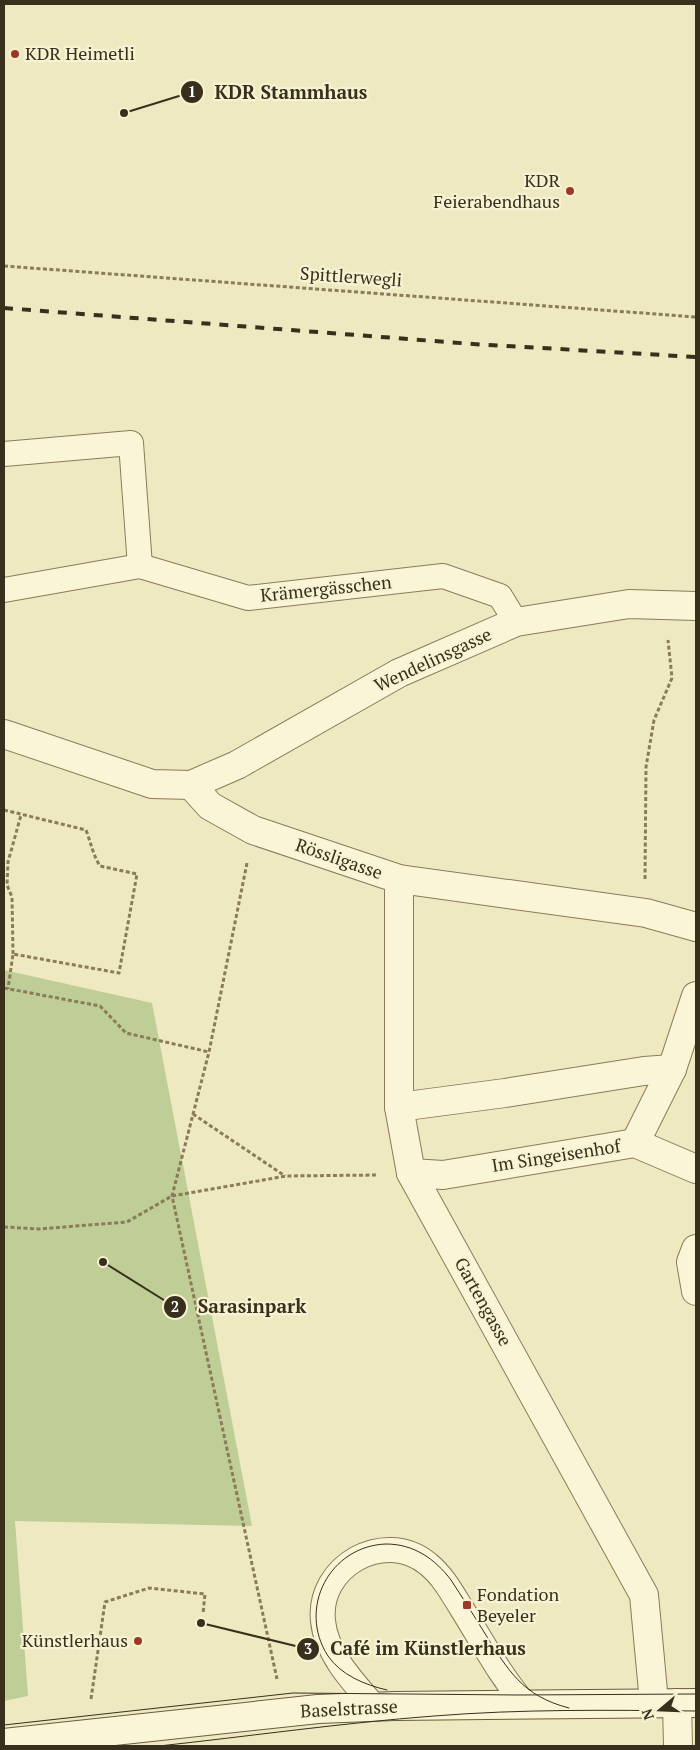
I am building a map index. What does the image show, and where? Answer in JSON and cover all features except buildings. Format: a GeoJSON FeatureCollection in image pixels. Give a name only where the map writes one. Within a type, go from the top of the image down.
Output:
{"type":"FeatureCollection","features":[{"type":"Feature","properties":{"kind":"street","name":"Wendelinsgasse"},"geometry":{"type":"LineString","coordinates":[[190,785],[238,765],[399,673],[516,622],[629,604],[696,606]]}},
{"type":"Feature","properties":{"kind":"street"},"geometry":{"type":"LineString","coordinates":[[4,734],[152,784],[190,785]]}},
{"type":"Feature","properties":{"kind":"street","name":"Rössligasse"},"geometry":{"type":"LineString","coordinates":[[190,785],[210,806],[253,830],[399,879],[646,912],[696,927]]}},
{"type":"Feature","properties":{"kind":"street","name":"Gartengasse"},"geometry":{"type":"LineString","coordinates":[[399,879],[398,1107],[412,1173],[644,1595],[676,1703],[678,1746]]}},
{"type":"Feature","properties":{"kind":"street"},"geometry":{"type":"LineString","coordinates":[[635,1143],[672,1069],[696,996]]}},
{"type":"Feature","properties":{"kind":"street"},"geometry":{"type":"LineString","coordinates":[[398,1107],[505,1093],[644,1071],[672,1069]]}},
{"type":"Feature","properties":{"kind":"street","name":"Im Singeisenhof"},"geometry":{"type":"LineString","coordinates":[[412,1173],[444,1175],[635,1143],[696,1168]]}},
{"type":"Feature","properties":{"kind":"street"},"geometry":{"type":"LineString","coordinates":[[696,1250],[691,1262],[696,1291]]}},
{"type":"Feature","properties":{"kind":"street","name":"Baselstrasse"},"geometry":{"type":"LineString","coordinates":[[4,1743],[318,1709],[525,1704],[676,1703]]}},
{"type":"Feature","properties":{"kind":"lane"},"geometry":{"type":"LineString","coordinates":[[4,454],[131,443],[140,566]]}},
{"type":"Feature","properties":{"kind":"lane","name":"Krämergässchen"},"geometry":{"type":"LineString","coordinates":[[4,590],[140,566],[248,598],[443,576],[500,596],[516,622]]}},
{"type":"Feature","properties":{"kind":"lane"},"geometry":{"type":"LineString","coordinates":[[375,1707],[346,1673],[331,1648],[323,1622],[324,1599],[335,1577],[347,1564],[363,1554],[395,1549],[410,1554],[428,1564],[448,1586],[500,1670],[525,1704]]}},
{"type":"Feature","properties":{"kind":"path","name":"Spittlerwegli"},"geometry":{"type":"LineString","coordinates":[[4,266],[696,317]]}},
{"type":"Feature","properties":{"kind":"path"},"geometry":{"type":"LineString","coordinates":[[646,912],[646,768],[654,720],[672,678],[666,605]]}},
{"type":"Feature","properties":{"kind":"path"},"geometry":{"type":"LineString","coordinates":[[4,810],[86,830],[93,854],[100,866],[138,874],[119,973],[13,954]]}},
{"type":"Feature","properties":{"kind":"path"},"geometry":{"type":"LineString","coordinates":[[22,815],[8,862],[7,885],[12,897],[13,954],[6,989],[100,1006],[126,1032],[209,1052]]}},
{"type":"Feature","properties":{"kind":"path"},"geometry":{"type":"LineString","coordinates":[[253,830],[209,1052],[172,1196],[277,1679]]}},
{"type":"Feature","properties":{"kind":"path"},"geometry":{"type":"LineString","coordinates":[[193,1114],[286,1176]]}},
{"type":"Feature","properties":{"kind":"path"},"geometry":{"type":"LineString","coordinates":[[4,1227],[39,1229],[127,1222],[172,1196],[286,1176],[412,1173]]}},
{"type":"Feature","properties":{"kind":"path"},"geometry":{"type":"LineString","coordinates":[[91,1700],[105,1602],[149,1588],[205,1594],[203,1614]]}},
{"type":"Feature","properties":{"kind":"green space"},"geometry":{"type":"Polygon","coordinates":[[[4,970],[152,1003],[252,1526],[15,1521],[28,1696],[4,1701],[4,970]]]}},
{"type":"Feature","properties":{"kind":"tram line"},"geometry":{"type":"LineString","coordinates":[[387,1690],[354,1678],[333,1663],[319,1637],[316,1619],[318,1600],[324,1583],[335,1568],[349,1556],[366,1547],[386,1544],[406,1547],[431,1559],[451,1580],[509,1670],[518,1680],[539,1696],[569,1708]]}},
{"type":"Feature","properties":{"kind":"tram line"},"geometry":{"type":"LineString","coordinates":[[4,1725],[293,1693],[696,1694]]}},
{"type":"Feature","properties":{"kind":"tram line"},"geometry":{"type":"LineString","coordinates":[[159,1746],[365,1722],[434,1716],[565,1710],[696,1711]]}},
{"type":"Feature","properties":{"kind":"railway"},"geometry":{"type":"LineString","coordinates":[[4,308],[473,344],[696,357]]}},
{"type":"Feature","properties":{"kind":"place","name":"KDR Heimetli"},"geometry":{"type":"Point","coordinates":[15,54]}},
{"type":"Feature","properties":{"kind":"place","name":"KDR Stammhaus"},"geometry":{"type":"Point","coordinates":[124,113]}},
{"type":"Feature","properties":{"kind":"place","name":"KDR Feierabendhaus"},"geometry":{"type":"Point","coordinates":[570,191]}},
{"type":"Feature","properties":{"kind":"place","name":"Sarasinpark"},"geometry":{"type":"Point","coordinates":[103,1262]}},
{"type":"Feature","properties":{"kind":"place","name":"Fondation Beyeler"},"geometry":{"type":"Point","coordinates":[467,1605]}},
{"type":"Feature","properties":{"kind":"place","name":"Café im Künstlerhaus"},"geometry":{"type":"Point","coordinates":[201,1623]}},
{"type":"Feature","properties":{"kind":"place","name":"Künstlerhaus"},"geometry":{"type":"Point","coordinates":[138,1641]}}]}
